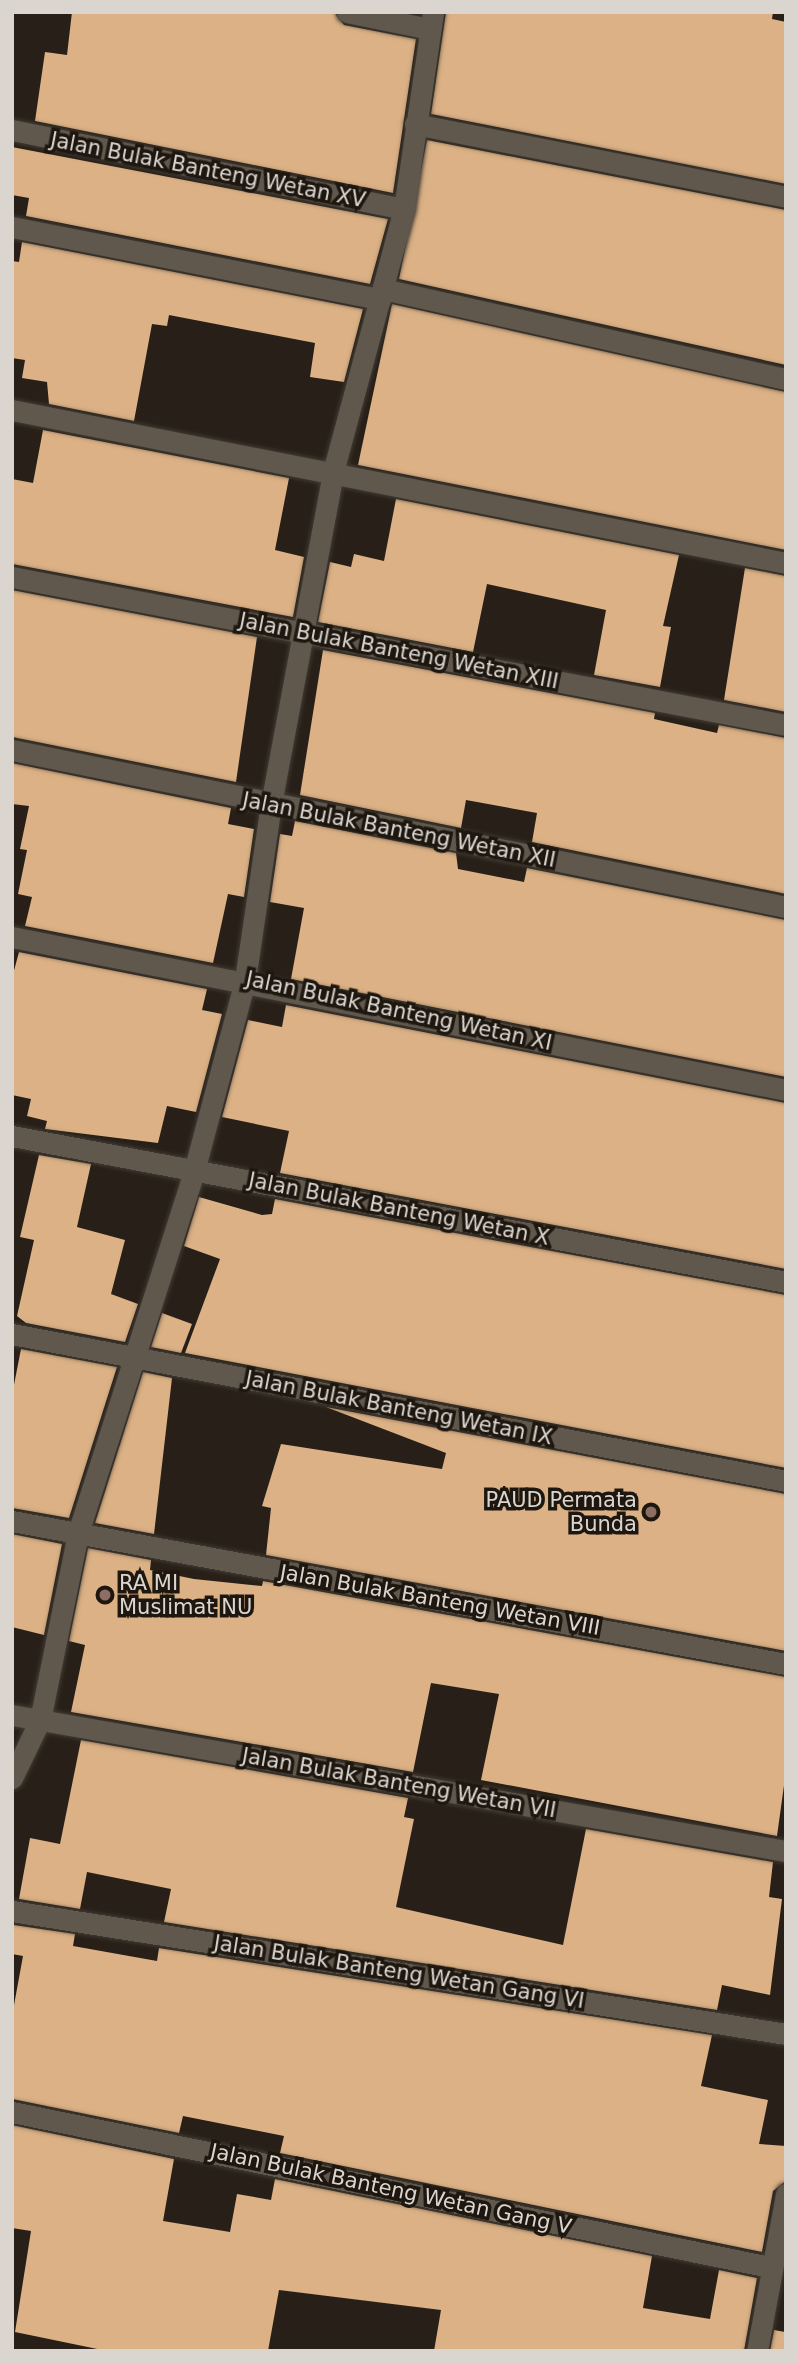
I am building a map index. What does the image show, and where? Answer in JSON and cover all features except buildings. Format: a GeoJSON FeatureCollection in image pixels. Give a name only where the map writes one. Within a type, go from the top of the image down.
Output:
{"type":"FeatureCollection","features":[{"type":"Feature","properties":{"kind":"street"},"geometry":{"type":"LineString","coordinates":[[12,1778],[40,1720],[78,1533],[131,1358],[194,1171],[245,980],[271,804],[334,472],[404,209],[431,21],[347,12]]}},
{"type":"Feature","properties":{"kind":"street"},"geometry":{"type":"LineString","coordinates":[[415,124],[786,197]]}},
{"type":"Feature","properties":{"kind":"street","name":"Jalan Bulak Banteng Wetan XV"},"geometry":{"type":"LineString","coordinates":[[12,130],[404,209]]}},
{"type":"Feature","properties":{"kind":"street"},"geometry":{"type":"LineString","coordinates":[[12,227],[382,294],[786,379]]}},
{"type":"Feature","properties":{"kind":"street"},"geometry":{"type":"LineString","coordinates":[[12,410],[786,563]]}},
{"type":"Feature","properties":{"kind":"street","name":"Jalan Bulak Banteng Wetan XIII"},"geometry":{"type":"LineString","coordinates":[[12,577],[786,725]]}},
{"type":"Feature","properties":{"kind":"street","name":"Jalan Bulak Banteng Wetan XII"},"geometry":{"type":"LineString","coordinates":[[12,750],[786,907]]}},
{"type":"Feature","properties":{"kind":"street","name":"Jalan Bulak Banteng Wetan XI"},"geometry":{"type":"LineString","coordinates":[[12,937],[245,980],[786,1090]]}},
{"type":"Feature","properties":{"kind":"street","name":"Jalan Bulak Banteng Wetan X"},"geometry":{"type":"LineString","coordinates":[[12,1136],[786,1282]]}},
{"type":"Feature","properties":{"kind":"street","name":"Jalan Bulak Banteng Wetan IX"},"geometry":{"type":"LineString","coordinates":[[12,1334],[786,1481]]}},
{"type":"Feature","properties":{"kind":"street","name":"Jalan Bulak Banteng Wetan VIII"},"geometry":{"type":"LineString","coordinates":[[12,1521],[786,1664]]}},
{"type":"Feature","properties":{"kind":"street","name":"Jalan Bulak Banteng Wetan VII"},"geometry":{"type":"LineString","coordinates":[[12,1715],[786,1851]]}},
{"type":"Feature","properties":{"kind":"street","name":"Jalan Bulak Banteng Wetan Gang VI"},"geometry":{"type":"LineString","coordinates":[[12,1911],[786,2034]]}},
{"type":"Feature","properties":{"kind":"street","name":"Jalan Bulak Banteng Wetan Gang V"},"geometry":{"type":"LineString","coordinates":[[12,2112],[770,2267]]}},
{"type":"Feature","properties":{"kind":"street"},"geometry":{"type":"LineString","coordinates":[[757,2351],[770,2267],[785,2205]]}},
{"type":"Feature","properties":{"kind":"place","name":"PAUD Permata Bunda"},"geometry":{"type":"Point","coordinates":[651,1512]}},
{"type":"Feature","properties":{"kind":"place","name":"RA MI Muslimat NU"},"geometry":{"type":"Point","coordinates":[105,1595]}}]}
